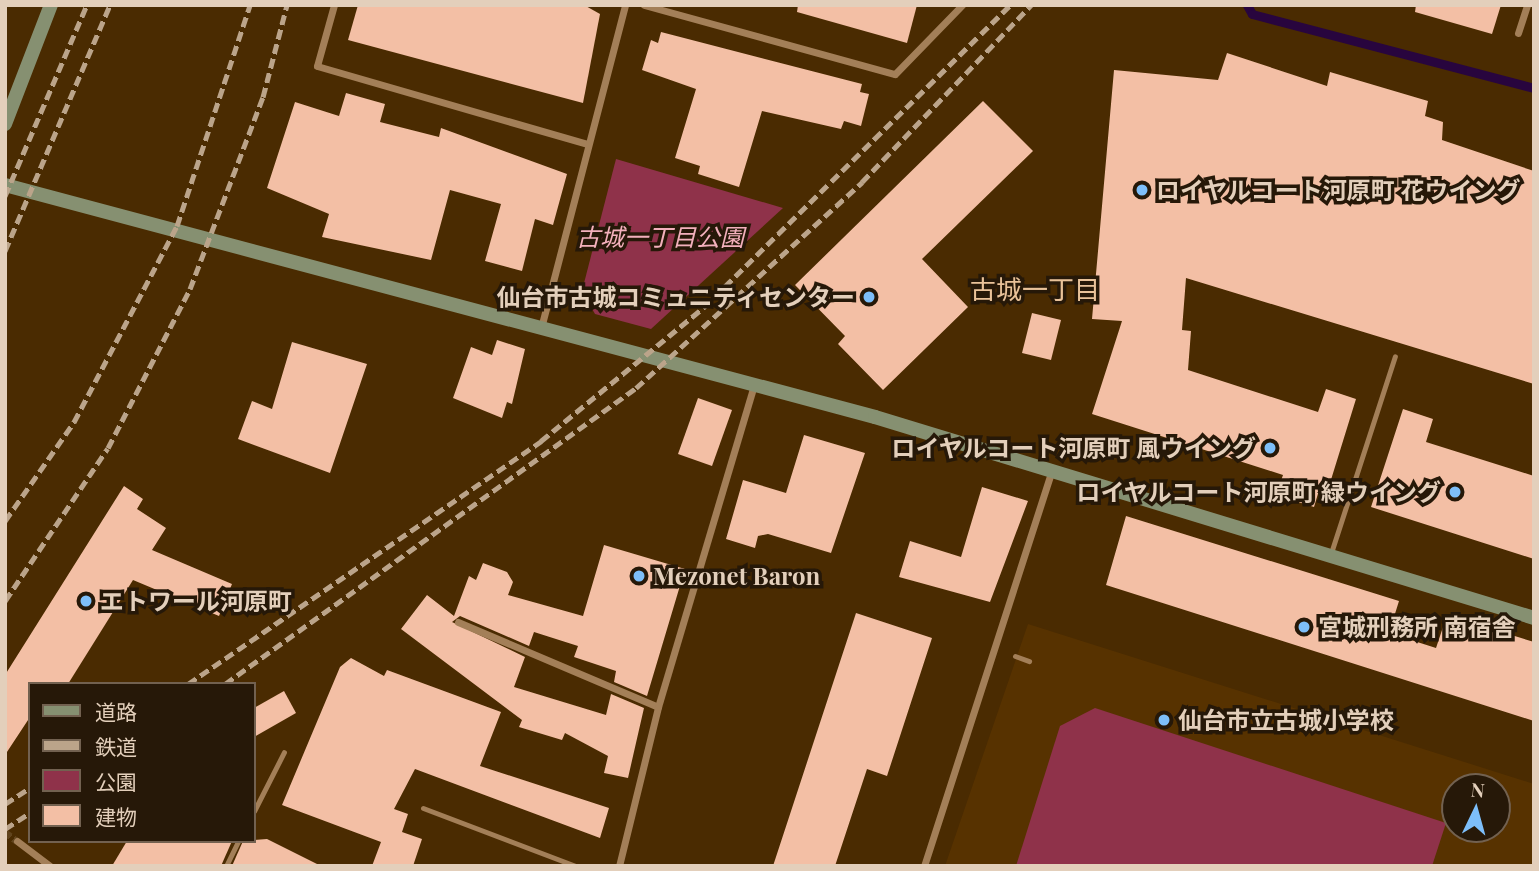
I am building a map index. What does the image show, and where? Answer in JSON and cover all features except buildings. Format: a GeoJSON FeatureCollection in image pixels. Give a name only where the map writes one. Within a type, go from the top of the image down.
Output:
{"type":"FeatureCollection","features":[{"type":"Feature","properties":{"kind":"street"},"geometry":{"type":"LineString","coordinates":[[5,124],[51,5]]}},
{"type":"Feature","properties":{"kind":"street"},"geometry":{"type":"LineString","coordinates":[[334,5],[317,66],[588,144]]}},
{"type":"Feature","properties":{"kind":"street"},"geometry":{"type":"LineString","coordinates":[[542,324],[625,5]]}},
{"type":"Feature","properties":{"kind":"street"},"geometry":{"type":"LineString","coordinates":[[643,5],[895,74],[962,5]]}},
{"type":"Feature","properties":{"kind":"street"},"geometry":{"type":"LineString","coordinates":[[1518,33],[1527,5]]}},
{"type":"Feature","properties":{"kind":"street"},"geometry":{"type":"LineString","coordinates":[[5,185],[542,324],[755,384],[1052,469],[1534,618]]}},
{"type":"Feature","properties":{"kind":"street"},"geometry":{"type":"LineString","coordinates":[[619,866],[658,707],[755,384]]}},
{"type":"Feature","properties":{"kind":"street"},"geometry":{"type":"LineString","coordinates":[[924,866],[1052,469]]}},
{"type":"Feature","properties":{"kind":"street"},"geometry":{"type":"LineString","coordinates":[[458,622],[658,707]]}},
{"type":"Feature","properties":{"kind":"street"},"geometry":{"type":"LineString","coordinates":[[17,841],[44,865]]}},
{"type":"Feature","properties":{"kind":"lane"},"geometry":{"type":"LineString","coordinates":[[1330,556],[1395,356]]}},
{"type":"Feature","properties":{"kind":"lane"},"geometry":{"type":"LineString","coordinates":[[1014,656],[1029,661]]}},
{"type":"Feature","properties":{"kind":"lane"},"geometry":{"type":"LineString","coordinates":[[256,807],[284,752]]}},
{"type":"Feature","properties":{"kind":"lane"},"geometry":{"type":"LineString","coordinates":[[423,808],[576,866]]}},
{"type":"Feature","properties":{"kind":"lane"},"geometry":{"type":"LineString","coordinates":[[226,866],[237,843]]}},
{"type":"Feature","properties":{"kind":"shaded area","name":"仙台市立古城小学校"},"geometry":{"type":"Polygon","coordinates":[[[1028,624],[1499,773],[1441,773],[1441,843],[1511,843],[1511,777],[1534,784],[1534,866],[945,866],[1028,624]]]}},
{"type":"Feature","properties":{"kind":"green space","name":"古城一丁目公園"},"geometry":{"type":"Polygon","coordinates":[[[616,159],[783,208],[651,329],[595,314],[582,291],[616,159]]]}},
{"type":"Feature","properties":{"kind":"green space"},"geometry":{"type":"Polygon","coordinates":[[[1095,708],[1441,821],[1441,838],[1432,866],[1016,866],[1060,726],[1095,708]]]}},
{"type":"Feature","properties":{"kind":"waterway"},"geometry":{"type":"LineString","coordinates":[[1247,5],[1252,14],[1534,88]]}},
{"type":"Feature","properties":{"kind":"tunnel"},"geometry":{"type":"LineString","coordinates":[[5,832],[17,841]]}},
{"type":"Feature","properties":{"kind":"railway"},"geometry":{"type":"LineString","coordinates":[[5,196],[87,5]]}},
{"type":"Feature","properties":{"kind":"railway"},"geometry":{"type":"LineString","coordinates":[[5,251],[110,5]]}},
{"type":"Feature","properties":{"kind":"railway"},"geometry":{"type":"LineString","coordinates":[[5,521],[74,422],[177,226],[250,5]]}},
{"type":"Feature","properties":{"kind":"railway"},"geometry":{"type":"LineString","coordinates":[[5,601],[108,448],[190,289],[263,97],[287,5]]}},
{"type":"Feature","properties":{"kind":"railway"},"geometry":{"type":"LineString","coordinates":[[191,682],[541,441],[703,308],[1010,5]]}},
{"type":"Feature","properties":{"kind":"railway"},"geometry":{"type":"LineString","coordinates":[[228,682],[636,388],[862,182],[1031,5]]}},
{"type":"Feature","properties":{"kind":"railway"},"geometry":{"type":"LineString","coordinates":[[5,804],[28,789]]}},
{"type":"Feature","properties":{"kind":"railway"},"geometry":{"type":"LineString","coordinates":[[5,829],[28,814]]}},
{"type":"Feature","properties":{"kind":"place","name":"ロイヤルコート河原町 花ウイング"},"geometry":{"type":"Point","coordinates":[1142,190]}},
{"type":"Feature","properties":{"kind":"place","name":"仙台市古城コミュニティセンター"},"geometry":{"type":"Point","coordinates":[869,297]}},
{"type":"Feature","properties":{"kind":"place","name":"ロイヤルコート河原町 風ウイング"},"geometry":{"type":"Point","coordinates":[1270,448]}},
{"type":"Feature","properties":{"kind":"place","name":"ロイヤルコート河原町 緑ウイング"},"geometry":{"type":"Point","coordinates":[1455,492]}},
{"type":"Feature","properties":{"kind":"place","name":"Mezonet Baron"},"geometry":{"type":"Point","coordinates":[639,576]}},
{"type":"Feature","properties":{"kind":"place","name":"エトワール河原町"},"geometry":{"type":"Point","coordinates":[86,601]}},
{"type":"Feature","properties":{"kind":"place","name":"宮城刑務所 南宿舎"},"geometry":{"type":"Point","coordinates":[1304,627]}},
{"type":"Feature","properties":{"kind":"place","name":"仙台市立古城小学校"},"geometry":{"type":"Point","coordinates":[1164,720]}},
{"type":"Feature","properties":{"kind":"district","name":"古城一丁目"},"geometry":{"type":"Point","coordinates":[1035,289]}}]}
